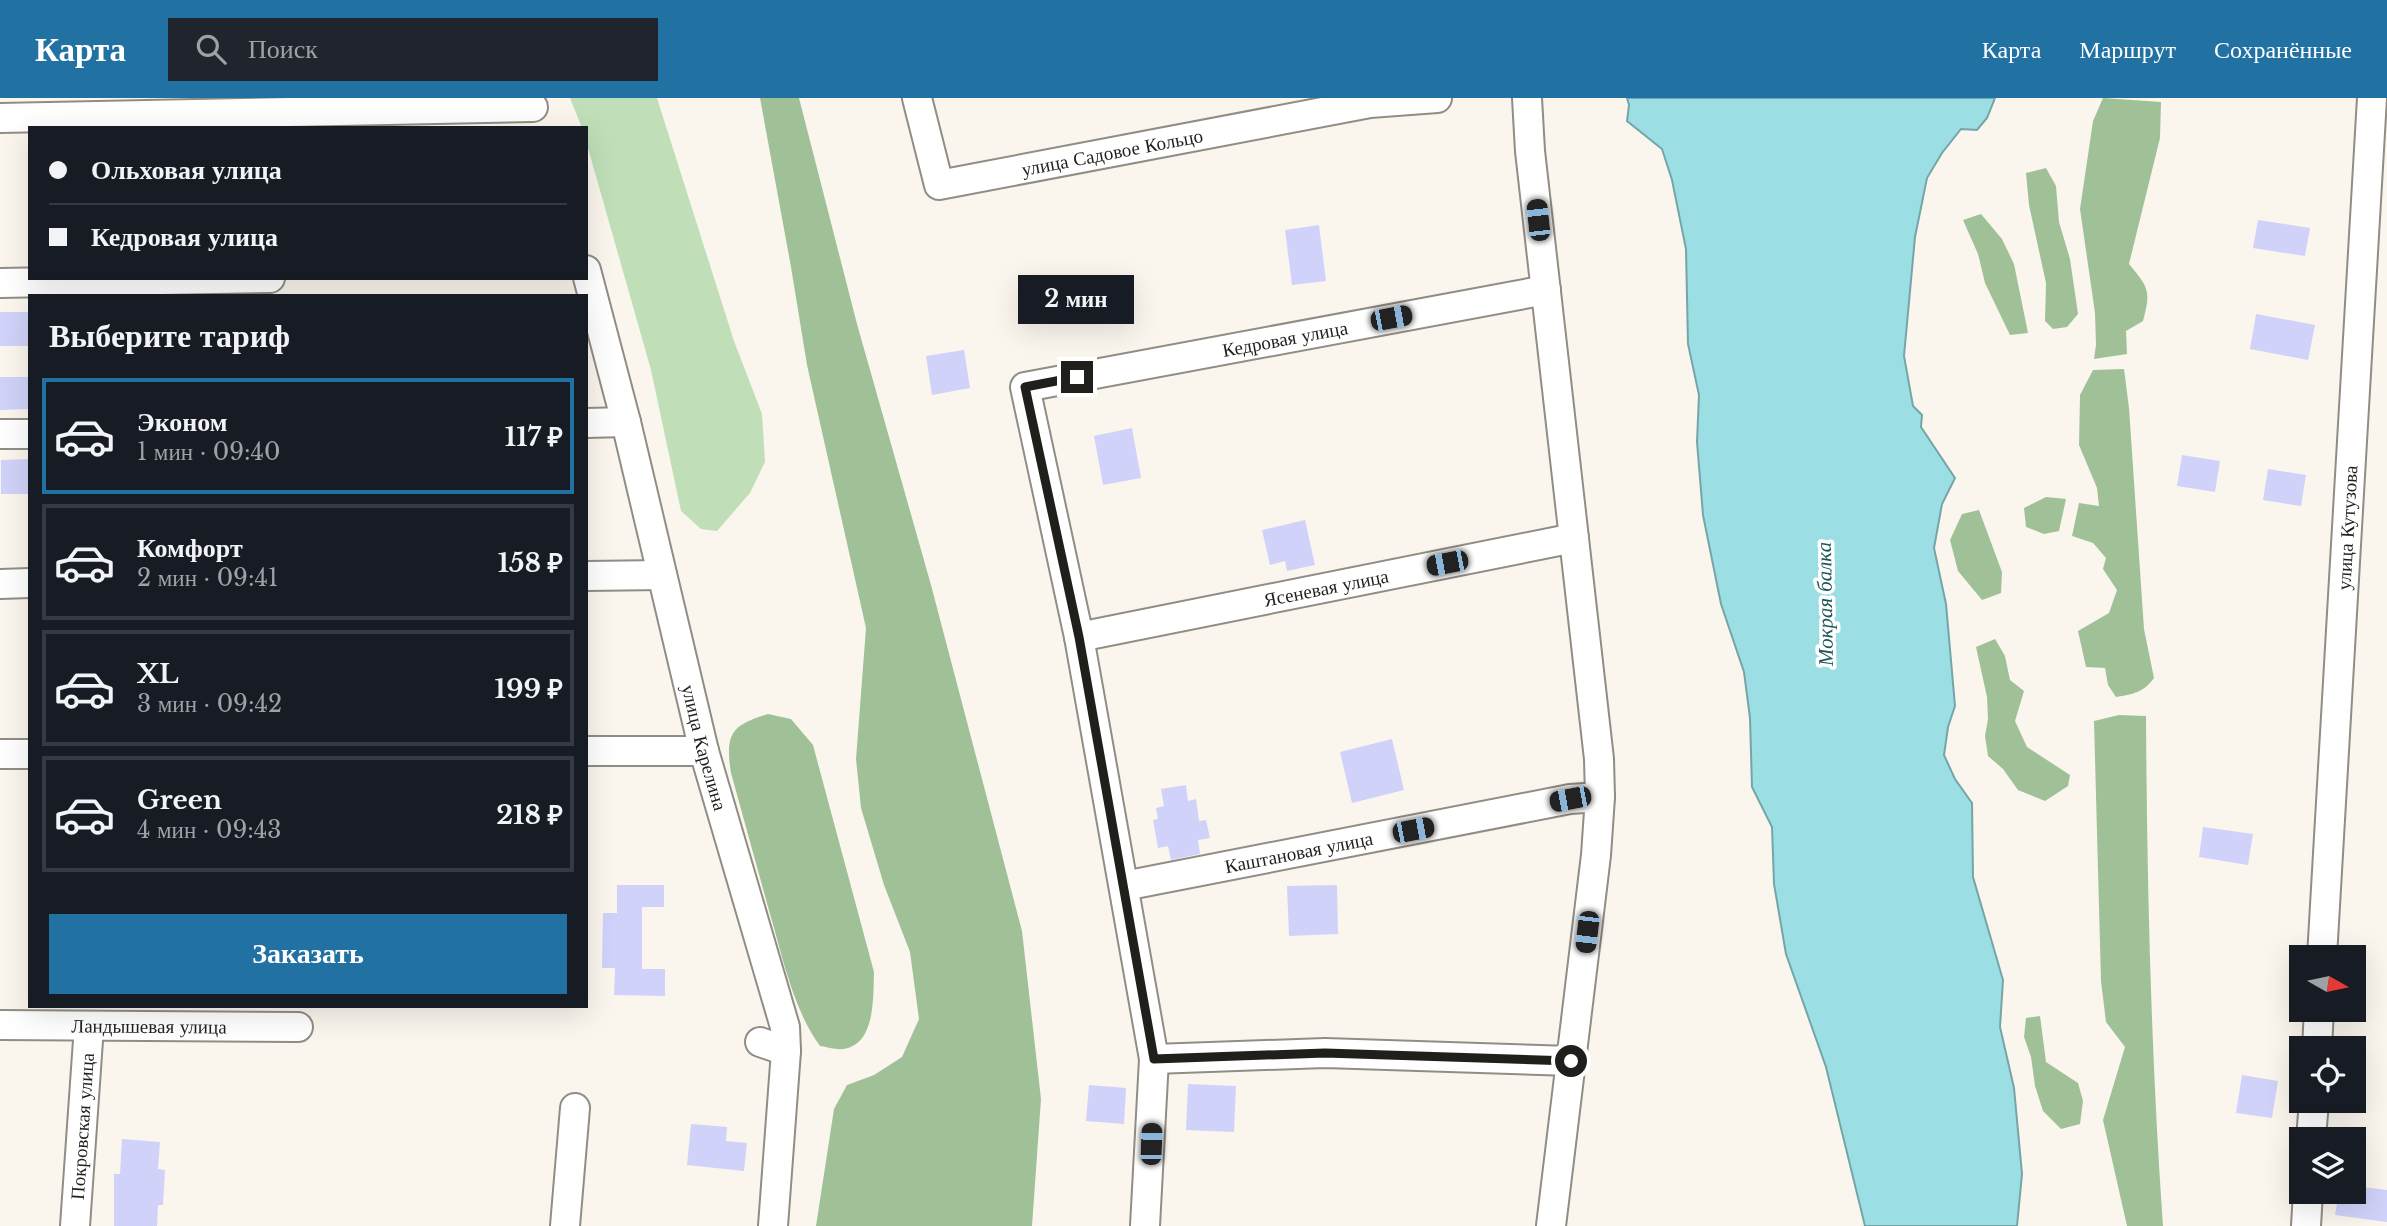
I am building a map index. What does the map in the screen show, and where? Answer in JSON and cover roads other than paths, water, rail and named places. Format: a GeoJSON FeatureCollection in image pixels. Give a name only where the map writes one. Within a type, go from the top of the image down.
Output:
{"type":"FeatureCollection","features":[{"type":"Feature","properties":{"kind":"street","name":"улица Садовое Кольцо"},"geometry":{"type":"LineString","coordinates":[[917,98],[939,185],[1370,100]]}},
{"type":"Feature","properties":{"kind":"street"},"geometry":{"type":"LineString","coordinates":[[1370,100],[1437,98]]}},
{"type":"Feature","properties":{"kind":"street"},"geometry":{"type":"LineString","coordinates":[[1527,98],[1530,151],[1599,759],[1600,797],[1596,855],[1551,1226]]}},
{"type":"Feature","properties":{"kind":"street","name":"улица Кутузова"},"geometry":{"type":"LineString","coordinates":[[2323,945],[2372,98]]}},
{"type":"Feature","properties":{"kind":"street"},"geometry":{"type":"LineString","coordinates":[[0,118],[533,111]]}},
{"type":"Feature","properties":{"kind":"street","name":"улица Карелина"},"geometry":{"type":"LineString","coordinates":[[588,275],[704,751],[785,1027],[773,1046],[773,1226]]}},
{"type":"Feature","properties":{"kind":"street"},"geometry":{"type":"LineString","coordinates":[[0,283],[162,280]]}},
{"type":"Feature","properties":{"kind":"street","name":"Кедровая улица"},"geometry":{"type":"LineString","coordinates":[[1079,637],[1025,387],[1546,290]]}},
{"type":"Feature","properties":{"kind":"street"},"geometry":{"type":"LineString","coordinates":[[588,423],[626,422]]}},
{"type":"Feature","properties":{"kind":"street"},"geometry":{"type":"LineString","coordinates":[[0,434],[28,434]]}},
{"type":"Feature","properties":{"kind":"street","name":"Ясеневая улица"},"geometry":{"type":"LineString","coordinates":[[1079,637],[1574,538]]}},
{"type":"Feature","properties":{"kind":"street"},"geometry":{"type":"LineString","coordinates":[[588,576],[662,576]]}},
{"type":"Feature","properties":{"kind":"street"},"geometry":{"type":"LineString","coordinates":[[0,584],[28,583]]}},
{"type":"Feature","properties":{"kind":"street"},"geometry":{"type":"LineString","coordinates":[[1079,637],[1154,1059],[1145,1226]]}},
{"type":"Feature","properties":{"kind":"street"},"geometry":{"type":"LineString","coordinates":[[588,751],[704,751]]}},
{"type":"Feature","properties":{"kind":"street"},"geometry":{"type":"LineString","coordinates":[[0,754],[28,754]]}},
{"type":"Feature","properties":{"kind":"street","name":"Каштановая улица"},"geometry":{"type":"LineString","coordinates":[[1124,886],[1570,799],[1600,797]]}},
{"type":"Feature","properties":{"kind":"street","name":"Ландышевая улица"},"geometry":{"type":"LineString","coordinates":[[0,1025],[298,1027]]}},
{"type":"Feature","properties":{"kind":"street","name":"Покровская улица"},"geometry":{"type":"LineString","coordinates":[[75,1226],[89,1026]]}},
{"type":"Feature","properties":{"kind":"street"},"geometry":{"type":"LineString","coordinates":[[1154,1059],[1325,1053],[1571,1061]]}},
{"type":"Feature","properties":{"kind":"street"},"geometry":{"type":"LineString","coordinates":[[565,1226],[575,1108]]}},
{"type":"Feature","properties":{"kind":"street"},"geometry":{"type":"LineString","coordinates":[[2306,1226],[2307,1204]]}},
{"type":"Feature","properties":{"kind":"water","name":"Мокрая балка"},"geometry":{"type":"Polygon","coordinates":[[[1627,98],[1995,98],[1987,118],[1977,130],[1961,129],[1927,178],[1915,237],[1904,356],[1913,406],[1922,415],[1921,427],[1955,478],[1942,504],[1934,548],[1946,604],[1955,706],[1948,727],[1944,755],[1955,779],[1972,803],[1973,877],[2003,980],[2000,1027],[2014,1088],[2022,1174],[2017,1226],[1865,1226],[1826,1067],[1786,954],[1774,884],[1772,827],[1752,787],[1750,718],[1744,672],[1721,604],[1703,515],[1697,442],[1699,395],[1688,344],[1686,249],[1672,180],[1662,149],[1627,121],[1627,98]]]}}]}
